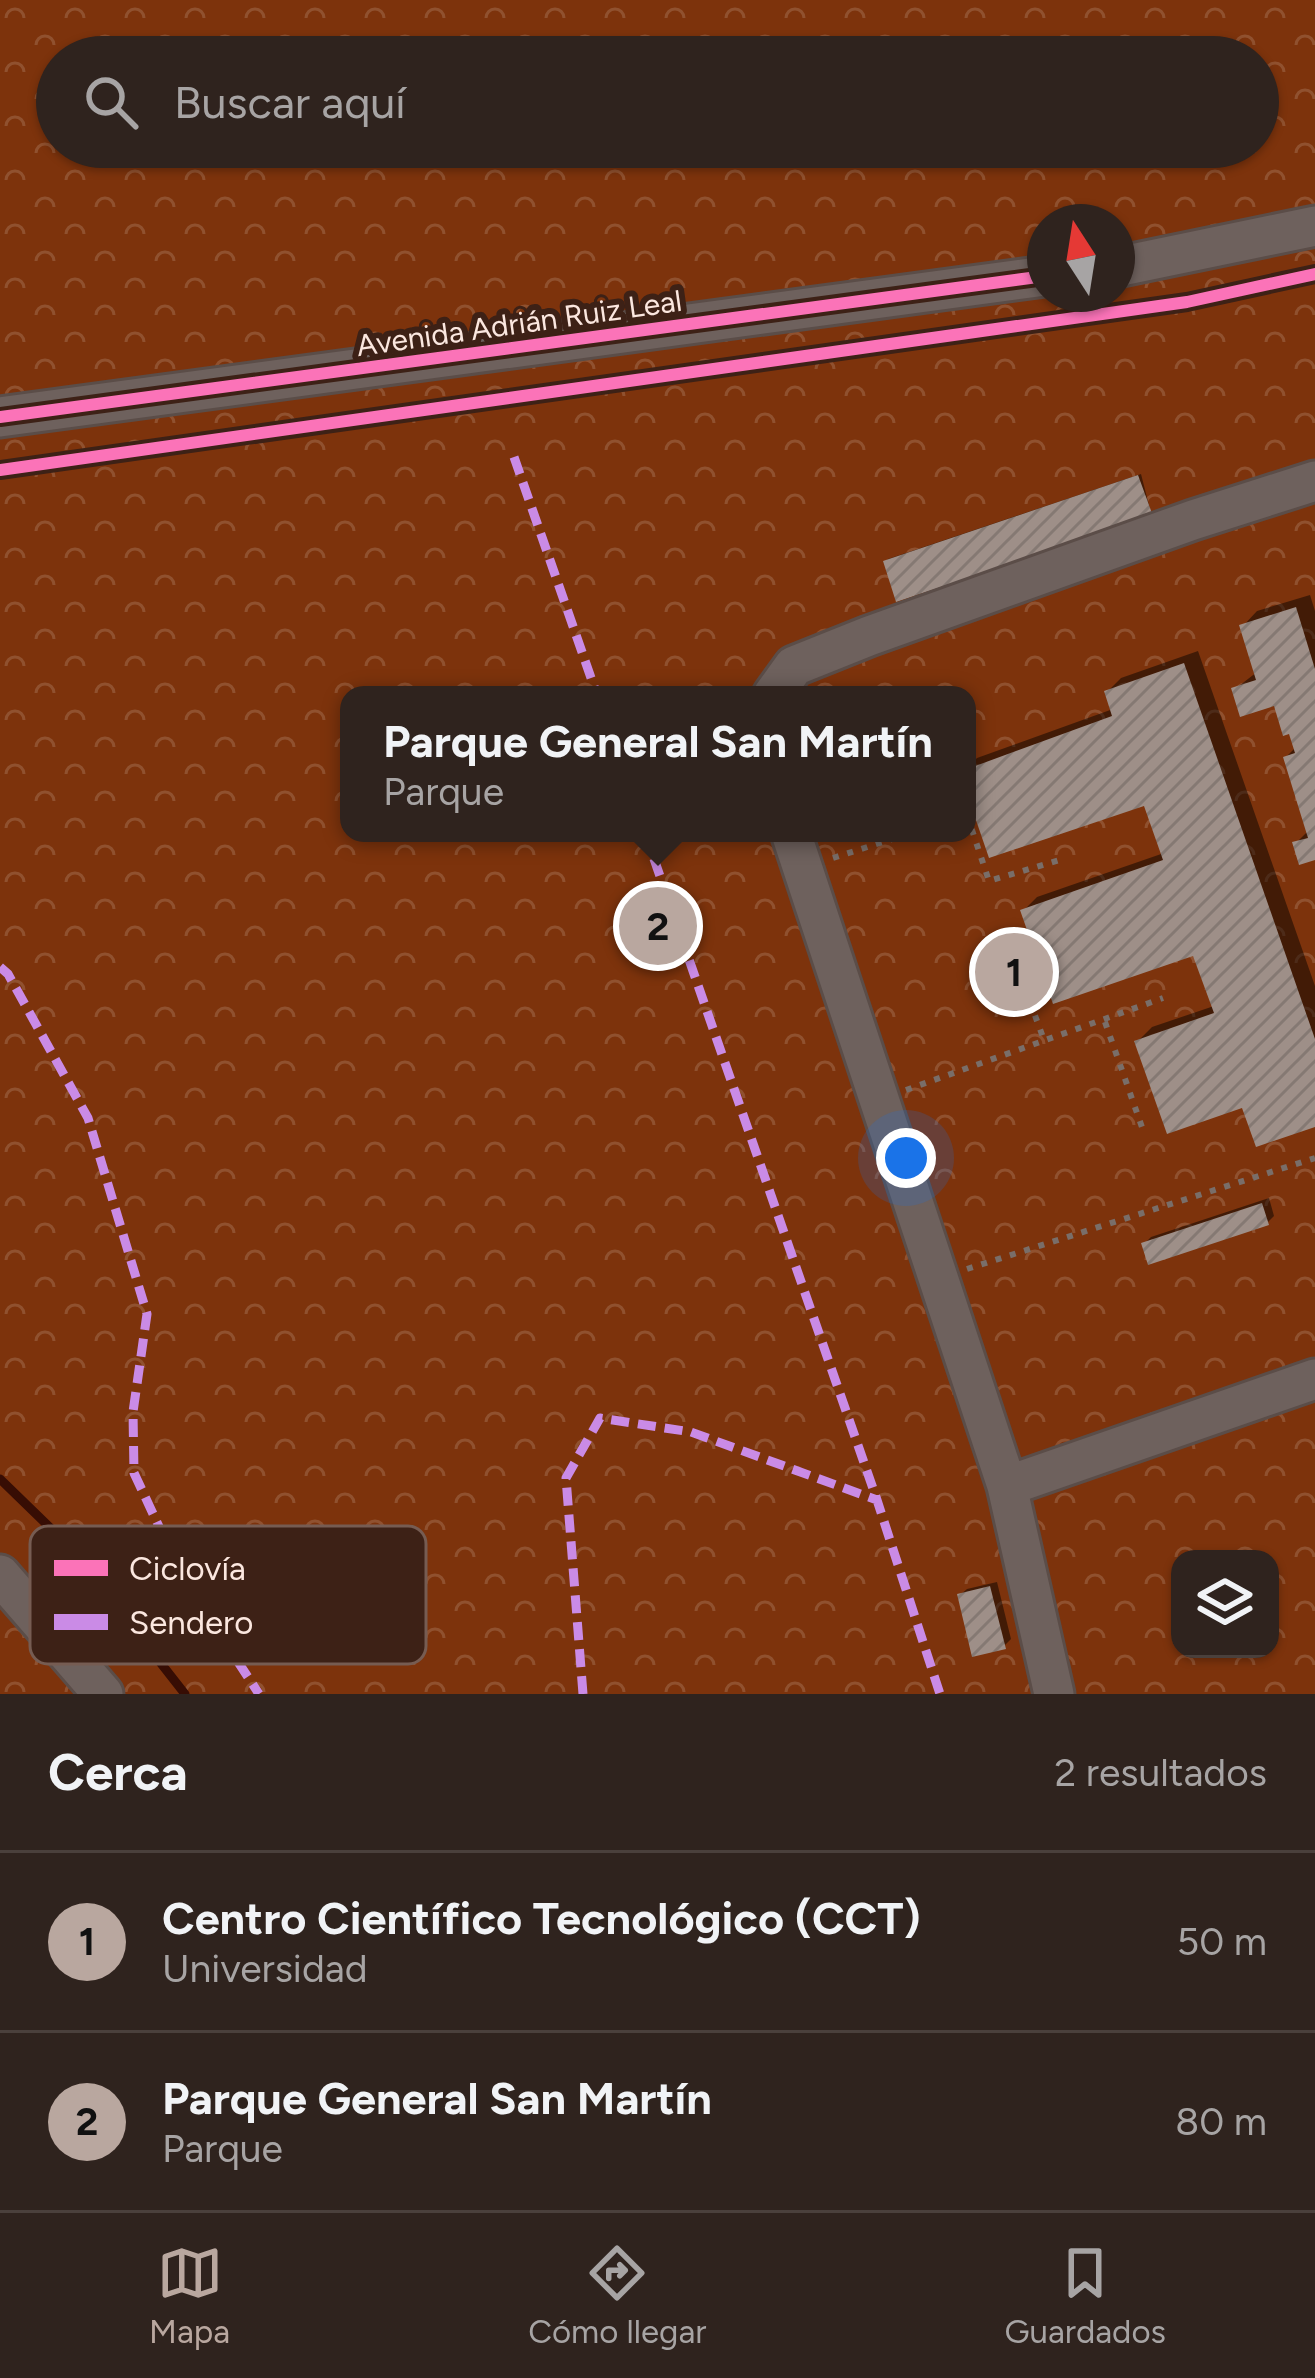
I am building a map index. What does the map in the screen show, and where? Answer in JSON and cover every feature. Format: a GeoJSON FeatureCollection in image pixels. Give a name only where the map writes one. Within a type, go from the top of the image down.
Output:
{"type":"FeatureCollection","features":[{"type":"Feature","properties":{"kind":"street"},"geometry":{"type":"LineString","coordinates":[[1135,262],[1315,226]]}},
{"type":"Feature","properties":{"kind":"street","name":"Avenida Adrián Ruiz Leal"},"geometry":{"type":"LineString","coordinates":[[0,417],[1027,278]]}},
{"type":"Feature","properties":{"kind":"street"},"geometry":{"type":"LineString","coordinates":[[780,686],[794,666],[869,636],[1315,481]]}},
{"type":"Feature","properties":{"kind":"street"},"geometry":{"type":"LineString","coordinates":[[796,851],[1007,1486],[1054,1694]]}},
{"type":"Feature","properties":{"kind":"street"},"geometry":{"type":"LineString","coordinates":[[1007,1486],[1315,1379]]}},
{"type":"Feature","properties":{"kind":"street"},"geometry":{"type":"LineString","coordinates":[[0,1574],[30,1609]]}},
{"type":"Feature","properties":{"kind":"street"},"geometry":{"type":"LineString","coordinates":[[77,1664],[103,1694]]}},
{"type":"Feature","properties":{"kind":"path"},"geometry":{"type":"LineString","coordinates":[[796,851],[854,842]]}},
{"type":"Feature","properties":{"kind":"path"},"geometry":{"type":"LineString","coordinates":[[976,842],[989,881],[1063,859]]}},
{"type":"Feature","properties":{"kind":"path"},"geometry":{"type":"LineString","coordinates":[[1004,931],[1044,1040]]}},
{"type":"Feature","properties":{"kind":"path"},"geometry":{"type":"LineString","coordinates":[[880,1100],[1163,998]]}},
{"type":"Feature","properties":{"kind":"path"},"geometry":{"type":"LineString","coordinates":[[1105,1022],[1143,1130]]}},
{"type":"Feature","properties":{"kind":"path"},"geometry":{"type":"LineString","coordinates":[[941,1277],[1315,1158]]}},
{"type":"Feature","properties":{"kind":"green space"},"geometry":{"type":"Polygon","coordinates":[[[0,0],[1315,0],[1315,1694],[0,1694],[0,0]]]}},
{"type":"Feature","properties":{"kind":"building"},"geometry":{"type":"Polygon","coordinates":[[[1138,475],[1153,516],[896,602],[883,561],[1138,475]]]}},
{"type":"Feature","properties":{"kind":"building"},"geometry":{"type":"Polygon","coordinates":[[[1296,607],[1315,669],[1315,860],[1299,865],[1292,842],[1308,838],[1283,757],[1295,753],[1289,734],[1283,736],[1274,706],[1240,717],[1231,688],[1256,680],[1239,625],[1296,607]]]}},
{"type":"Feature","properties":{"kind":"building"},"geometry":{"type":"Polygon","coordinates":[[[1184,663],[1315,1039],[1315,1127],[1256,1147],[1242,1108],[1167,1134],[1134,1041],[1214,1013],[1193,956],[1053,1004],[1020,910],[1163,860],[1144,806],[989,858],[976,820],[976,766],[1112,716],[1104,691],[1184,663]]]}},
{"type":"Feature","properties":{"kind":"building"},"geometry":{"type":"Polygon","coordinates":[[[1262,1203],[1269,1225],[1148,1265],[1141,1243],[1262,1203]]]}},
{"type":"Feature","properties":{"kind":"building"},"geometry":{"type":"Polygon","coordinates":[[[990,1586],[1006,1649],[972,1657],[957,1594],[990,1586]]]}},
{"type":"Feature","properties":{"kind":"waterway"},"geometry":{"type":"LineString","coordinates":[[0,1479],[48,1526]]}},
{"type":"Feature","properties":{"kind":"waterway"},"geometry":{"type":"LineString","coordinates":[[161,1664],[185,1694]]}},
{"type":"Feature","properties":{"kind":"marked path"},"geometry":{"type":"LineString","coordinates":[[514,457],[594,686]]}},
{"type":"Feature","properties":{"kind":"marked path"},"geometry":{"type":"LineString","coordinates":[[648,842],[940,1694]]}},
{"type":"Feature","properties":{"kind":"marked path"},"geometry":{"type":"LineString","coordinates":[[0,967],[88,1118],[147,1314],[133,1412],[134,1473],[159,1526]]}},
{"type":"Feature","properties":{"kind":"marked path"},"geometry":{"type":"LineString","coordinates":[[583,1694],[566,1478],[600,1418],[691,1432],[877,1500]]}},
{"type":"Feature","properties":{"kind":"marked path"},"geometry":{"type":"LineString","coordinates":[[239,1664],[259,1694]]}},
{"type":"Feature","properties":{"kind":"cycle path"},"geometry":{"type":"LineString","coordinates":[[0,470],[1187,302],[1315,274]]}},
{"type":"Feature","properties":{"kind":"cycle path"},"geometry":{"type":"LineString","coordinates":[[0,417],[1027,278]]}},
{"type":"Feature","properties":{"kind":"place","name":"Parque General San Martín"},"geometry":{"type":"Point","coordinates":[658,926]}},
{"type":"Feature","properties":{"kind":"place","name":"Centro Científico Tecnológico (CCT)"},"geometry":{"type":"Point","coordinates":[1014,972]}}]}
